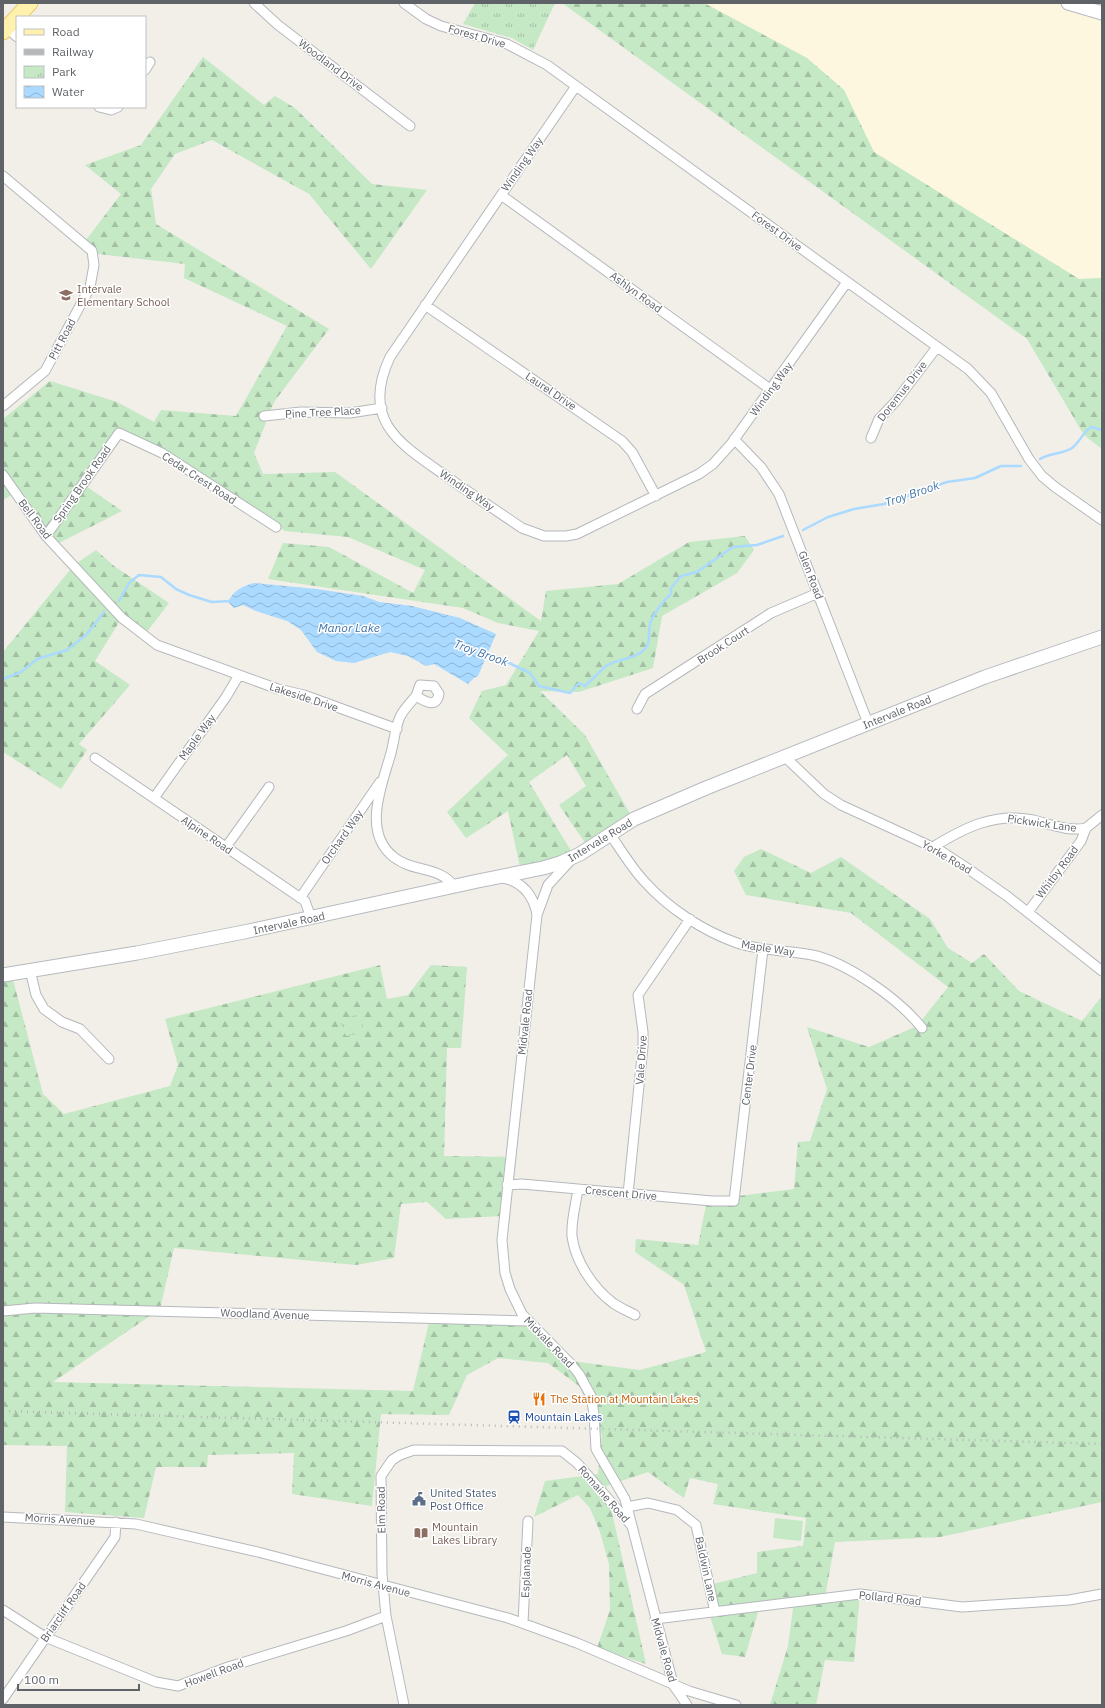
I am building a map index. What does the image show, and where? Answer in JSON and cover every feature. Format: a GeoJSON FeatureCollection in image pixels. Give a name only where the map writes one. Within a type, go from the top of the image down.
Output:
{"type":"FeatureCollection","features":[{"type":"Feature","properties":{"kind":"main road"},"geometry":{"type":"LineString","coordinates":[[20,16],[30,3]]}},
{"type":"Feature","properties":{"kind":"street","name":"Woodland Drive"},"geometry":{"type":"LineString","coordinates":[[254,3],[278,25],[410,126]]}},
{"type":"Feature","properties":{"kind":"street","name":"Forest Drive"},"geometry":{"type":"LineString","coordinates":[[404,3],[441,26],[487,38],[528,54],[547,65],[968,369],[991,393],[1029,459],[1042,476],[1102,520]]}},
{"type":"Feature","properties":{"kind":"street"},"geometry":{"type":"LineString","coordinates":[[1068,3],[1102,13]]}},
{"type":"Feature","properties":{"kind":"street","name":"Winding Way"},"geometry":{"type":"LineString","coordinates":[[576,86],[425,305],[390,357],[385,367],[380,389],[382,408],[388,426],[405,448],[522,528],[534,533],[555,537],[577,534],[656,496],[704,470],[724,452],[847,282]]}},
{"type":"Feature","properties":{"kind":"street"},"geometry":{"type":"LineString","coordinates":[[103,108],[111,110],[116,108]]}},
{"type":"Feature","properties":{"kind":"street","name":"Pitt Road"},"geometry":{"type":"LineString","coordinates":[[3,176],[92,251],[94,265],[90,287],[45,371],[3,406]]}},
{"type":"Feature","properties":{"kind":"street","name":"Ashlyn Road"},"geometry":{"type":"LineString","coordinates":[[501,195],[770,389]]}},
{"type":"Feature","properties":{"kind":"street","name":"Laurel Drive"},"geometry":{"type":"LineString","coordinates":[[425,305],[622,441],[632,452],[656,496]]}},
{"type":"Feature","properties":{"kind":"street","name":"Doremus Drive"},"geometry":{"type":"LineString","coordinates":[[871,438],[879,419],[896,401],[937,347]]}},
{"type":"Feature","properties":{"kind":"street","name":"Pine Tree Place"},"geometry":{"type":"LineString","coordinates":[[264,416],[301,412],[350,413],[382,408]]}},
{"type":"Feature","properties":{"kind":"street","name":"Cedar Crest Road"},"geometry":{"type":"LineString","coordinates":[[119,433],[162,453],[276,527]]}},
{"type":"Feature","properties":{"kind":"street","name":"Spring Brook Road"},"geometry":{"type":"LineString","coordinates":[[46,536],[119,433]]}},
{"type":"Feature","properties":{"kind":"street","name":"Glen Road"},"geometry":{"type":"LineString","coordinates":[[734,439],[761,466],[779,494],[868,723]]}},
{"type":"Feature","properties":{"kind":"street","name":"Bell Road"},"geometry":{"type":"LineString","coordinates":[[3,475],[46,536],[53,543]]}},
{"type":"Feature","properties":{"kind":"street","name":"Lakeside Drive"},"geometry":{"type":"LineString","coordinates":[[53,543],[122,618],[143,636],[157,645],[278,689],[304,695],[397,729]]}},
{"type":"Feature","properties":{"kind":"street","name":"Brook Court"},"geometry":{"type":"LineString","coordinates":[[637,709],[645,694],[771,613],[818,593]]}},
{"type":"Feature","properties":{"kind":"street","name":"Intervale Road"},"geometry":{"type":"LineString","coordinates":[[3,975],[137,953],[311,918],[543,868],[580,854],[634,819],[784,756],[985,677],[1102,637]]}},
{"type":"Feature","properties":{"kind":"street","name":"Maple Way"},"geometry":{"type":"LineString","coordinates":[[154,798],[226,697],[239,675]]}},
{"type":"Feature","properties":{"kind":"street"},"geometry":{"type":"LineString","coordinates":[[416,696],[400,718],[384,776],[376,819],[379,837],[383,846],[394,858],[404,863],[436,872],[448,879],[454,886]]}},
{"type":"Feature","properties":{"kind":"street","name":"Yorke Road"},"geometry":{"type":"LineString","coordinates":[[784,756],[824,794],[841,805],[932,847],[967,868],[1028,912],[1102,971]]}},
{"type":"Feature","properties":{"kind":"street","name":"Alpine Road"},"geometry":{"type":"LineString","coordinates":[[95,758],[305,901],[311,918]]}},
{"type":"Feature","properties":{"kind":"street","name":"Orchard Way"},"geometry":{"type":"LineString","coordinates":[[300,898],[384,776]]}},
{"type":"Feature","properties":{"kind":"street"},"geometry":{"type":"LineString","coordinates":[[226,847],[269,787]]}},
{"type":"Feature","properties":{"kind":"street","name":"Whitby Road"},"geometry":{"type":"LineString","coordinates":[[1028,912],[1081,841],[1086,828],[1102,815]]}},
{"type":"Feature","properties":{"kind":"street","name":"Pickwick Lane"},"geometry":{"type":"LineString","coordinates":[[932,847],[967,827],[991,819],[1004,818],[1031,820],[1072,830],[1086,828]]}},
{"type":"Feature","properties":{"kind":"street","name":"Maple Way"},"geometry":{"type":"LineString","coordinates":[[610,834],[644,882],[666,901],[690,918],[721,937],[738,944],[763,949],[813,955],[829,960],[867,981],[910,1013],[922,1028]]}},
{"type":"Feature","properties":{"kind":"street","name":"Midvale Road"},"geometry":{"type":"LineString","coordinates":[[580,854],[565,865],[555,876],[543,895],[537,915],[507,1185],[502,1240],[502,1262],[510,1289],[528,1321],[570,1363],[586,1386],[594,1407],[596,1449],[619,1487],[627,1507],[673,1684],[687,1705]]}},
{"type":"Feature","properties":{"kind":"street","name":"Midvale Road"},"geometry":{"type":"LineString","coordinates":[[498,877],[513,880],[528,892],[534,899],[537,915]]}},
{"type":"Feature","properties":{"kind":"street","name":"Vale Drive"},"geometry":{"type":"LineString","coordinates":[[628,1194],[643,1046],[643,1032],[638,995],[690,918]]}},
{"type":"Feature","properties":{"kind":"street","name":"Center Drive"},"geometry":{"type":"LineString","coordinates":[[734,1200],[763,949]]}},
{"type":"Feature","properties":{"kind":"street"},"geometry":{"type":"LineString","coordinates":[[30,970],[36,995],[44,1009],[62,1022],[80,1028],[109,1059]]}},
{"type":"Feature","properties":{"kind":"street","name":"Crescent Drive"},"geometry":{"type":"LineString","coordinates":[[507,1185],[522,1184],[712,1201],[734,1200]]}},
{"type":"Feature","properties":{"kind":"street"},"geometry":{"type":"LineString","coordinates":[[578,1189],[572,1235],[577,1254],[585,1271],[605,1296],[614,1304],[635,1315]]}},
{"type":"Feature","properties":{"kind":"street","name":"Woodland Avenue"},"geometry":{"type":"LineString","coordinates":[[3,1310],[35,1308],[528,1321]]}},
{"type":"Feature","properties":{"kind":"street","name":"Elm Road"},"geometry":{"type":"LineString","coordinates":[[404,1705],[386,1616],[382,1574],[380,1476],[387,1465],[400,1455],[414,1450],[552,1450],[567,1454],[577,1463]]}},
{"type":"Feature","properties":{"kind":"street","name":"Romaine Road"},"geometry":{"type":"LineString","coordinates":[[577,1463],[631,1526]]}},
{"type":"Feature","properties":{"kind":"street","name":"Romaine Road"},"geometry":{"type":"LineString","coordinates":[[627,1507],[648,1503],[677,1510],[696,1525]]}},
{"type":"Feature","properties":{"kind":"street","name":"Morris Avenue"},"geometry":{"type":"LineString","coordinates":[[3,1517],[116,1522],[159,1528],[258,1552],[523,1623],[577,1643],[673,1684],[736,1705]]}},
{"type":"Feature","properties":{"kind":"street","name":"Esplanade"},"geometry":{"type":"LineString","coordinates":[[523,1623],[528,1521]]}},
{"type":"Feature","properties":{"kind":"street","name":"Briarcliff Road"},"geometry":{"type":"LineString","coordinates":[[3,1699],[115,1537],[116,1522]]}},
{"type":"Feature","properties":{"kind":"street","name":"Baldwin Lane"},"geometry":{"type":"LineString","coordinates":[[696,1525],[715,1612]]}},
{"type":"Feature","properties":{"kind":"street","name":"Pollard Road"},"geometry":{"type":"LineString","coordinates":[[655,1619],[860,1594],[962,1607],[1054,1601],[1102,1594]]}},
{"type":"Feature","properties":{"kind":"street","name":"Howell Road"},"geometry":{"type":"LineString","coordinates":[[3,1610],[45,1637],[156,1682],[178,1686],[228,1667],[386,1616]]}},
{"type":"Feature","properties":{"kind":"shaded area"},"geometry":{"type":"Polygon","coordinates":[[[704,3],[1095,3],[1102,10],[1101,278],[1079,279],[874,152],[844,90],[807,58],[704,3]]]}},
{"type":"Feature","properties":{"kind":"green space"},"geometry":{"type":"Polygon","coordinates":[[[475,3],[555,3],[533,50],[512,38],[463,24],[475,3]]]}},
{"type":"Feature","properties":{"kind":"green space"},"geometry":{"type":"Polygon","coordinates":[[[562,3],[704,3],[807,58],[844,90],[874,152],[1079,279],[1101,278],[1102,270],[1102,449],[1084,435],[1027,339],[562,3]]]}},
{"type":"Feature","properties":{"kind":"green space"},"geometry":{"type":"Polygon","coordinates":[[[203,57],[264,105],[275,96],[295,108],[372,184],[427,190],[371,269],[309,194],[212,140],[175,154],[151,189],[156,224],[329,329],[274,402],[254,453],[263,474],[335,472],[541,621],[546,591],[618,584],[689,542],[745,536],[754,550],[737,573],[662,616],[653,668],[579,692],[540,691],[585,735],[633,819],[588,847],[559,805],[586,786],[567,755],[529,782],[573,854],[521,872],[508,811],[466,838],[447,812],[508,755],[469,718],[482,691],[506,685],[539,631],[498,623],[463,608],[268,579],[283,543],[329,547],[413,593],[425,570],[348,537],[285,531],[123,434],[83,484],[122,511],[57,544],[15,493],[3,500],[3,419],[50,381],[117,402],[154,422],[161,410],[236,416],[287,326],[184,278],[185,264],[98,254],[83,244],[121,194],[85,165],[141,145],[203,57]]]}},
{"type":"Feature","properties":{"kind":"green space"},"geometry":{"type":"Polygon","coordinates":[[[96,550],[114,566],[169,603],[143,637],[121,619],[95,661],[130,685],[79,744],[87,750],[61,789],[3,752],[3,652],[74,565],[96,550]]]}},
{"type":"Feature","properties":{"kind":"green space"},"geometry":{"type":"Polygon","coordinates":[[[761,849],[811,873],[841,857],[930,919],[948,948],[972,963],[984,954],[1019,991],[1082,1021],[1102,996],[1102,1502],[940,1537],[835,1542],[825,1597],[860,1594],[854,1662],[825,1660],[816,1705],[770,1705],[788,1646],[794,1601],[760,1605],[745,1657],[722,1654],[708,1610],[717,1609],[713,1584],[757,1573],[757,1552],[803,1546],[806,1518],[713,1504],[718,1484],[690,1478],[684,1498],[648,1472],[606,1486],[646,1664],[597,1648],[610,1610],[609,1564],[600,1532],[590,1508],[578,1495],[534,1517],[545,1481],[598,1474],[602,1435],[579,1386],[548,1363],[498,1358],[467,1375],[449,1415],[381,1414],[372,1506],[292,1494],[294,1453],[208,1455],[207,1467],[156,1467],[144,1518],[65,1512],[67,1446],[3,1445],[3,975],[11,972],[43,1094],[64,1114],[170,1086],[178,1065],[165,1019],[380,965],[387,999],[408,995],[431,965],[467,967],[461,1048],[447,1048],[444,1156],[510,1157],[502,1216],[446,1219],[427,1202],[401,1204],[394,1258],[356,1265],[174,1248],[160,1309],[53,1382],[413,1391],[430,1318],[525,1319],[571,1361],[640,1370],[706,1352],[684,1285],[635,1252],[636,1239],[698,1245],[707,1200],[794,1189],[798,1142],[810,1141],[827,1089],[807,1027],[869,1047],[917,1026],[948,987],[851,913],[746,895],[734,871],[744,857],[761,849]]]}},
{"type":"Feature","properties":{"kind":"green space"},"geometry":{"type":"Polygon","coordinates":[[[359,1014],[365,1033],[346,1036],[339,1020],[359,1014]]]}},
{"type":"Feature","properties":{"kind":"green space"},"geometry":{"type":"Polygon","coordinates":[[[775,1518],[803,1521],[801,1541],[773,1538],[775,1518]]]}},
{"type":"Feature","properties":{"kind":"water","name":"Manor Lake"},"geometry":{"type":"Polygon","coordinates":[[[254,583],[317,589],[363,596],[379,602],[412,606],[460,618],[496,634],[478,676],[468,684],[434,664],[426,666],[408,656],[390,652],[354,663],[336,661],[317,652],[301,630],[287,621],[243,605],[234,608],[228,602],[232,595],[238,590],[254,583]]]}},
{"type":"Feature","properties":{"kind":"waterway","name":"Troy Brook"},"geometry":{"type":"LineString","coordinates":[[1040,459],[1072,448],[1091,427],[1102,430]]}},
{"type":"Feature","properties":{"kind":"waterway","name":"Troy Brook"},"geometry":{"type":"LineString","coordinates":[[803,530],[828,517],[854,509],[884,504],[947,482],[975,478],[1001,466],[1021,466]]}},
{"type":"Feature","properties":{"kind":"waterway","name":"Troy Brook"},"geometry":{"type":"LineString","coordinates":[[486,652],[530,673],[539,686],[570,693],[579,683],[585,686],[609,664],[634,656],[644,650],[648,644],[650,625],[653,617],[660,606],[671,594],[671,588],[681,576],[697,572],[733,547],[757,545],[783,536]]}},
{"type":"Feature","properties":{"kind":"waterway","name":"Troy Brook"},"geometry":{"type":"LineString","coordinates":[[119,601],[129,583],[139,575],[161,577],[176,589],[189,595],[212,602],[230,601]]}},
{"type":"Feature","properties":{"kind":"waterway","name":"Troy Brook"},"geometry":{"type":"LineString","coordinates":[[3,679],[21,672],[37,659],[67,650],[86,635],[104,612]]}},
{"type":"Feature","properties":{"kind":"railway"},"geometry":{"type":"LineString","coordinates":[[3,1411],[1102,1444]]}},
{"type":"Feature","properties":{"kind":"place","name":"Intervale Elementary School"},"geometry":{"type":"Point","coordinates":[66,295]}},
{"type":"Feature","properties":{"kind":"place","name":"The Station at Mountain Lakes"},"geometry":{"type":"Point","coordinates":[539,1399]}},
{"type":"Feature","properties":{"kind":"place","name":"Mountain Lakes"},"geometry":{"type":"Point","coordinates":[514,1417]}},
{"type":"Feature","properties":{"kind":"place","name":"United States Post Office"},"geometry":{"type":"Point","coordinates":[419,1499]}},
{"type":"Feature","properties":{"kind":"place","name":"Mountain Lakes Library"},"geometry":{"type":"Point","coordinates":[421,1533]}}]}
